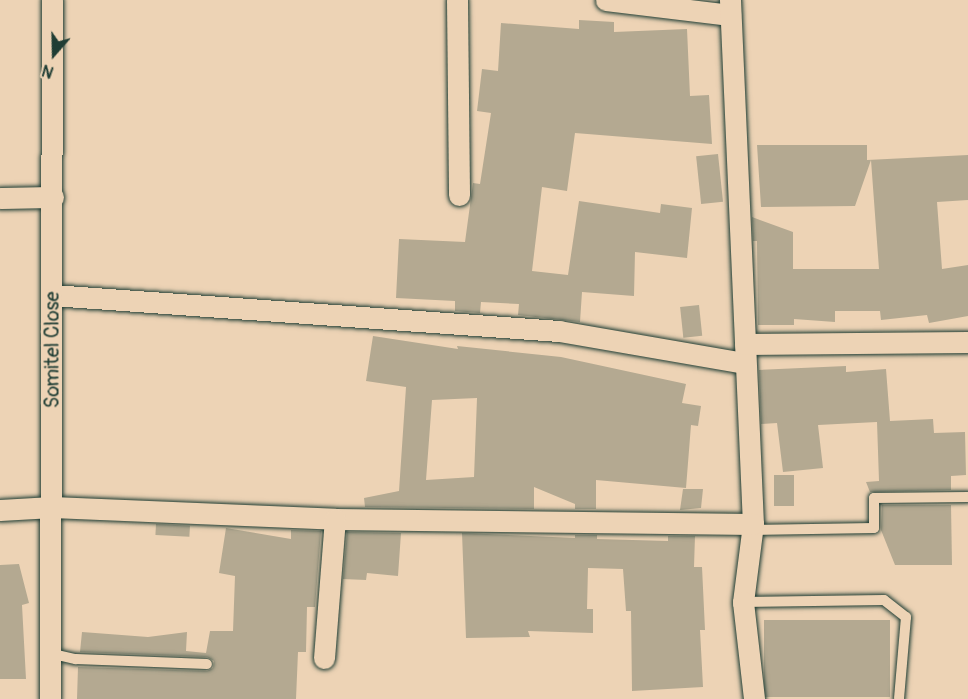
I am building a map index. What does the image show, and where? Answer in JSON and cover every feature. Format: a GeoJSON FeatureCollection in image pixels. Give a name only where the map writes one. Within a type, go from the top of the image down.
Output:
{"type":"FeatureCollection","features":[{"type":"Feature","properties":{"kind":"street","name":"Somitel Close"},"geometry":{"type":"LineString","coordinates":[[50,699],[48,653],[52,507],[52,0]]}},
{"type":"Feature","properties":{"kind":"street"},"geometry":{"type":"LineString","coordinates":[[457,0],[459,195]]}},
{"type":"Feature","properties":{"kind":"street"},"geometry":{"type":"LineString","coordinates":[[606,0],[730,7],[751,527],[743,602],[754,699]]}},
{"type":"Feature","properties":{"kind":"street"},"geometry":{"type":"LineString","coordinates":[[0,198],[53,197]]}},
{"type":"Feature","properties":{"kind":"street"},"geometry":{"type":"LineString","coordinates":[[52,295],[559,331],[745,354],[968,342]]}},
{"type":"Feature","properties":{"kind":"street"},"geometry":{"type":"LineString","coordinates":[[0,510],[52,507],[335,519],[751,527]]}},
{"type":"Feature","properties":{"kind":"street"},"geometry":{"type":"LineString","coordinates":[[324,658],[335,519]]}},
{"type":"Feature","properties":{"kind":"lane"},"geometry":{"type":"LineString","coordinates":[[751,527],[874,528],[874,498],[968,496]]}},
{"type":"Feature","properties":{"kind":"lane"},"geometry":{"type":"LineString","coordinates":[[743,602],[884,600],[906,617],[898,699]]}},
{"type":"Feature","properties":{"kind":"lane"},"geometry":{"type":"LineString","coordinates":[[48,653],[76,659],[207,664]]}},
{"type":"Feature","properties":{"kind":"building"},"geometry":{"type":"Polygon","coordinates":[[[579,20],[614,22],[614,32],[687,29],[690,96],[709,95],[712,144],[575,133],[567,191],[542,187],[532,271],[568,275],[579,201],[660,213],[661,204],[692,208],[687,258],[635,252],[634,296],[582,292],[580,322],[518,315],[519,304],[481,302],[480,313],[455,311],[455,301],[396,298],[399,239],[465,242],[473,183],[480,184],[491,113],[477,111],[482,69],[498,71],[501,23],[579,29],[579,20]]]}},
{"type":"Feature","properties":{"kind":"building"},"geometry":{"type":"Polygon","coordinates":[[[757,145],[867,145],[867,160],[968,155],[968,200],[937,202],[942,269],[968,265],[968,316],[929,323],[927,315],[881,320],[880,311],[835,311],[835,322],[794,319],[794,325],[758,325],[757,241],[753,241],[752,217],[793,232],[793,269],[879,269],[871,160],[855,206],[761,207],[757,145]]]}},
{"type":"Feature","properties":{"kind":"building"},"geometry":{"type":"Polygon","coordinates":[[[718,154],[723,202],[701,204],[696,156],[718,154]]]}},
{"type":"Feature","properties":{"kind":"building"},"geometry":{"type":"Polygon","coordinates":[[[699,305],[702,336],[683,338],[680,307],[699,305]]]}},
{"type":"Feature","properties":{"kind":"building"},"geometry":{"type":"Polygon","coordinates":[[[373,336],[458,349],[457,346],[561,357],[686,384],[682,403],[701,406],[698,426],[691,425],[686,488],[596,480],[596,509],[575,509],[575,504],[534,487],[534,509],[365,507],[364,498],[399,491],[406,387],[366,381],[373,336]],[[477,398],[432,400],[426,480],[474,477],[477,398]]]}},
{"type":"Feature","properties":{"kind":"building"},"geometry":{"type":"Polygon","coordinates":[[[846,366],[846,372],[886,369],[890,421],[933,419],[934,433],[965,432],[966,475],[951,476],[951,490],[870,492],[866,482],[879,481],[877,422],[818,425],[823,468],[783,472],[777,423],[761,424],[759,370],[846,366]]]}},
{"type":"Feature","properties":{"kind":"building"},"geometry":{"type":"Polygon","coordinates":[[[774,475],[794,475],[794,506],[774,506],[774,475]]]}},
{"type":"Feature","properties":{"kind":"building"},"geometry":{"type":"Polygon","coordinates":[[[683,489],[703,489],[701,508],[680,510],[683,489]]]}},
{"type":"Feature","properties":{"kind":"building"},"geometry":{"type":"Polygon","coordinates":[[[882,505],[951,505],[952,565],[895,565],[881,530],[882,505]]]}},
{"type":"Feature","properties":{"kind":"building"},"geometry":{"type":"Polygon","coordinates":[[[156,524],[190,526],[189,537],[155,535],[156,524]]]}},
{"type":"Feature","properties":{"kind":"building"},"geometry":{"type":"Polygon","coordinates":[[[226,528],[291,539],[291,530],[321,531],[315,607],[307,607],[306,652],[298,652],[296,699],[77,699],[78,667],[207,671],[213,668],[214,661],[207,657],[80,652],[82,632],[148,637],[187,632],[186,651],[206,653],[210,631],[233,631],[235,576],[219,573],[226,528]]]}},
{"type":"Feature","properties":{"kind":"building"},"geometry":{"type":"Polygon","coordinates":[[[347,532],[401,533],[398,576],[367,573],[366,580],[343,579],[347,532]]]}},
{"type":"Feature","properties":{"kind":"building"},"geometry":{"type":"Polygon","coordinates":[[[462,533],[575,538],[575,535],[597,535],[597,539],[668,541],[668,536],[695,536],[694,567],[702,567],[705,630],[700,630],[703,687],[632,691],[631,611],[626,611],[623,569],[588,568],[587,609],[593,609],[593,633],[528,631],[530,637],[466,638],[462,533]]]}},
{"type":"Feature","properties":{"kind":"building"},"geometry":{"type":"Polygon","coordinates":[[[19,564],[29,603],[22,605],[26,679],[0,679],[0,565],[19,564]]]}},
{"type":"Feature","properties":{"kind":"building"},"geometry":{"type":"Polygon","coordinates":[[[764,620],[890,620],[890,697],[764,697],[764,620]]]}}]}
